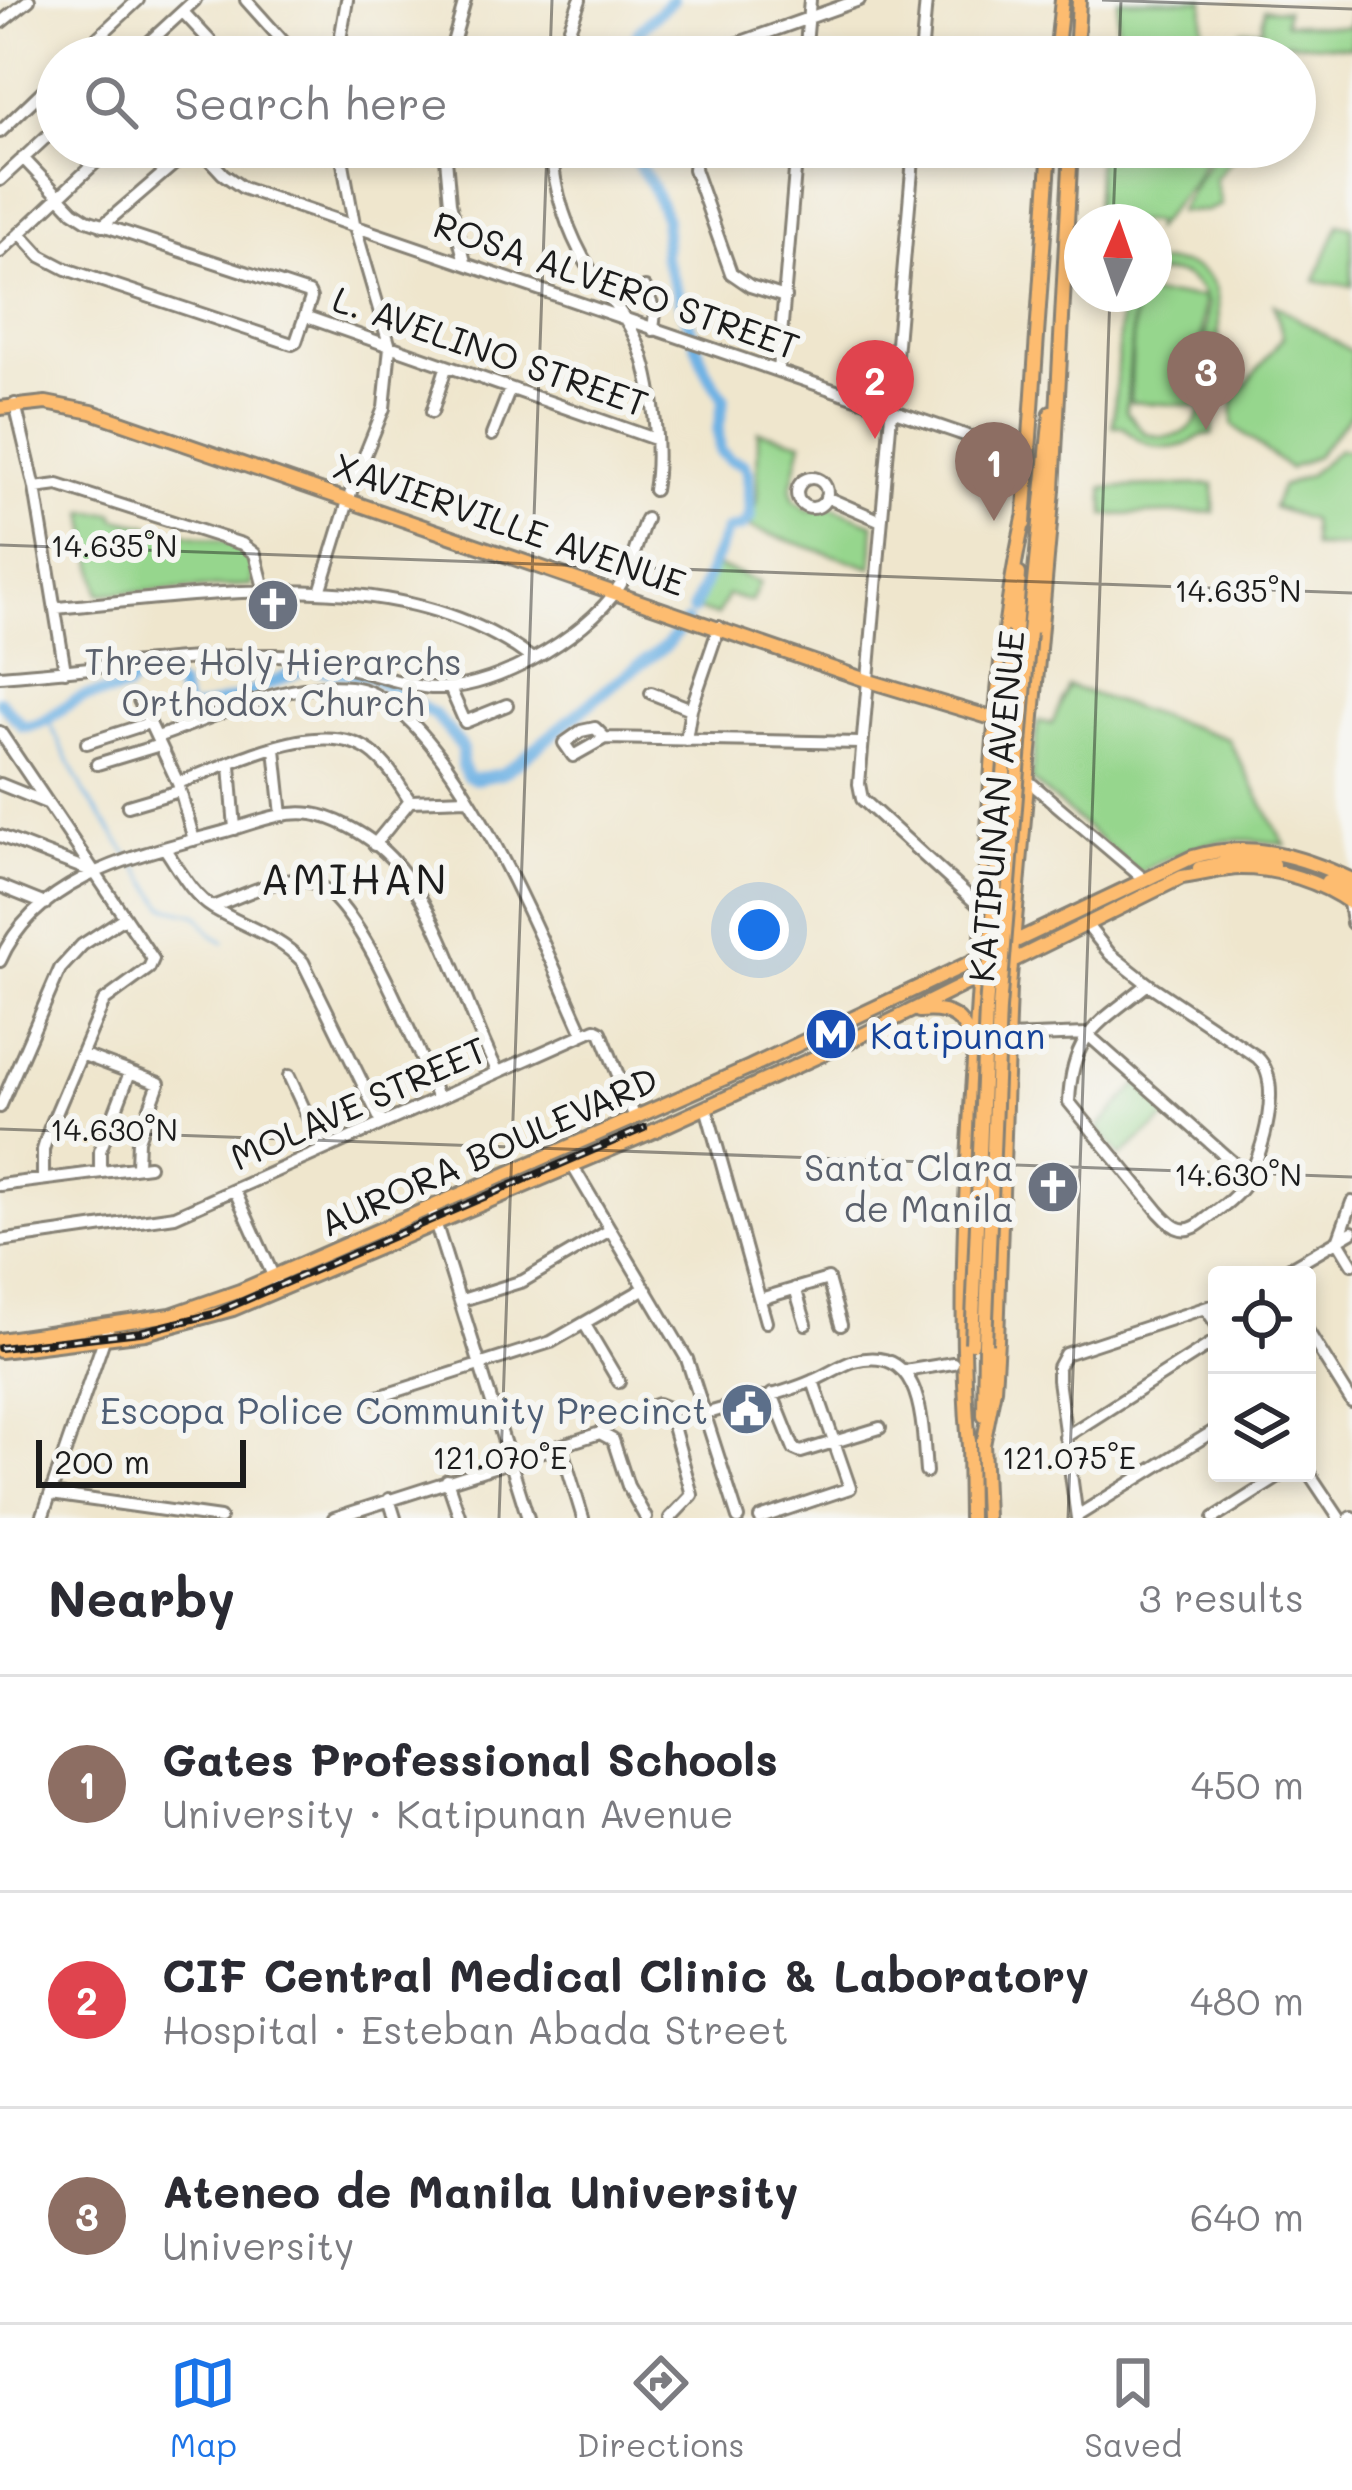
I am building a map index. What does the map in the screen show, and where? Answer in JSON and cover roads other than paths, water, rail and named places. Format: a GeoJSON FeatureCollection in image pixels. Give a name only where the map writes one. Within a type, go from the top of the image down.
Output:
{"type":"FeatureCollection","features":[{"type":"Feature","properties":{"kind":"main road"},"geometry":{"type":"LineString","coordinates":[[1058,36],[1061,0]]}},
{"type":"Feature","properties":{"kind":"main road"},"geometry":{"type":"LineString","coordinates":[[1077,36],[1079,0]]}},
{"type":"Feature","properties":{"kind":"main road","name":"KATIPUNAN AVENUE"},"geometry":{"type":"LineString","coordinates":[[1022,632],[1024,518],[1049,168]]}},
{"type":"Feature","properties":{"kind":"main road","name":"KATIPUNAN AVENUE"},"geometry":{"type":"LineString","coordinates":[[976,1446],[994,1389],[998,1340],[1010,962],[1054,490],[1070,168]]}},
{"type":"Feature","properties":{"kind":"main road","name":"KATIPUNAN AVENUE"},"geometry":{"type":"LineString","coordinates":[[970,1518],[976,1446],[986,1009],[1022,632],[1058,388]]}},
{"type":"Feature","properties":{"kind":"main road","name":"XAVIERVILLE AVENUE"},"geometry":{"type":"LineString","coordinates":[[0,408],[52,403],[92,412],[353,493],[866,680],[998,720]]}},
{"type":"Feature","properties":{"kind":"main road","name":"KATIPUNAN AVENUE"},"geometry":{"type":"LineString","coordinates":[[986,1518],[962,1341],[969,1121],[1007,598],[1024,518]]}},
{"type":"Feature","properties":{"kind":"main road"},"geometry":{"type":"LineString","coordinates":[[989,834],[996,845],[1006,847],[1021,836]]}},
{"type":"Feature","properties":{"kind":"main road","name":"AURORA BOULEVARD"},"geometry":{"type":"LineString","coordinates":[[434,1216],[1193,857],[1248,849],[1305,860],[1352,880]]}},
{"type":"Feature","properties":{"kind":"main road"},"geometry":{"type":"LineString","coordinates":[[1182,877],[1216,862],[1237,860],[1304,873],[1351,900]]}},
{"type":"Feature","properties":{"kind":"main road"},"geometry":{"type":"LineString","coordinates":[[1182,877],[1240,868],[1270,871],[1351,900]]}},
{"type":"Feature","properties":{"kind":"main road"},"geometry":{"type":"LineString","coordinates":[[986,872],[1018,874]]}},
{"type":"Feature","properties":{"kind":"main road","name":"AURORA BOULEVARD"},"geometry":{"type":"LineString","coordinates":[[0,1340],[174,1328],[434,1216],[572,1165],[706,1107],[911,1012],[1182,877]]}},
{"type":"Feature","properties":{"kind":"main road"},"geometry":{"type":"LineString","coordinates":[[952,972],[973,952],[983,929]]}},
{"type":"Feature","properties":{"kind":"main road"},"geometry":{"type":"LineString","coordinates":[[1009,988],[1028,953]]}},
{"type":"Feature","properties":{"kind":"main road"},"geometry":{"type":"LineString","coordinates":[[911,1012],[943,1010],[961,1020],[969,1036],[972,1069]]}},
{"type":"Feature","properties":{"kind":"main road"},"geometry":{"type":"LineString","coordinates":[[976,1036],[1007,1036]]}},
{"type":"Feature","properties":{"kind":"main road"},"geometry":{"type":"LineString","coordinates":[[699,1090],[706,1107]]}},
{"type":"Feature","properties":{"kind":"main road"},"geometry":{"type":"LineString","coordinates":[[970,1099],[989,1107],[1005,1095]]}},
{"type":"Feature","properties":{"kind":"main road"},"geometry":{"type":"LineString","coordinates":[[969,1121],[983,1113],[1004,1117]]}},
{"type":"Feature","properties":{"kind":"main road","name":"AURORA BOULEVARD"},"geometry":{"type":"LineString","coordinates":[[0,1351],[107,1332]]}},
{"type":"Feature","properties":{"kind":"street"},"geometry":{"type":"LineString","coordinates":[[0,23],[29,0]]}},
{"type":"Feature","properties":{"kind":"street"},"geometry":{"type":"LineString","coordinates":[[99,36],[138,0]]}},
{"type":"Feature","properties":{"kind":"street"},"geometry":{"type":"LineString","coordinates":[[157,36],[195,0]]}},
{"type":"Feature","properties":{"kind":"street"},"geometry":{"type":"LineString","coordinates":[[246,0],[277,36]]}},
{"type":"Feature","properties":{"kind":"street"},"geometry":{"type":"LineString","coordinates":[[341,36],[347,0]]}},
{"type":"Feature","properties":{"kind":"street"},"geometry":{"type":"LineString","coordinates":[[455,36],[465,0]]}},
{"type":"Feature","properties":{"kind":"street"},"geometry":{"type":"LineString","coordinates":[[567,36],[580,0]]}},
{"type":"Feature","properties":{"kind":"street"},"geometry":{"type":"LineString","coordinates":[[807,36],[810,0]]}},
{"type":"Feature","properties":{"kind":"street"},"geometry":{"type":"LineString","coordinates":[[774,36],[860,0]]}},
{"type":"Feature","properties":{"kind":"street"},"geometry":{"type":"LineString","coordinates":[[923,36],[926,0]]}},
{"type":"Feature","properties":{"kind":"street"},"geometry":{"type":"LineString","coordinates":[[183,12],[202,36]]}},
{"type":"Feature","properties":{"kind":"street"},"geometry":{"type":"LineString","coordinates":[[0,132],[36,97]]}},
{"type":"Feature","properties":{"kind":"street"},"geometry":{"type":"LineString","coordinates":[[0,180],[36,146]]}},
{"type":"Feature","properties":{"kind":"street"},"geometry":{"type":"LineString","coordinates":[[20,233],[41,256],[66,269],[292,344],[307,317],[308,293],[102,226],[73,211],[23,158]]}},
{"type":"Feature","properties":{"kind":"street"},"geometry":{"type":"LineString","coordinates":[[0,252],[90,168]]}},
{"type":"Feature","properties":{"kind":"street"},"geometry":{"type":"LineString","coordinates":[[102,226],[171,168]]}},
{"type":"Feature","properties":{"kind":"street","name":"ROSA ALVERO STREET"},"geometry":{"type":"LineString","coordinates":[[218,168],[243,188],[1029,457]]}},
{"type":"Feature","properties":{"kind":"street"},"geometry":{"type":"LineString","coordinates":[[320,592],[384,408],[390,347],[354,224],[344,168]]}},
{"type":"Feature","properties":{"kind":"street"},"geometry":{"type":"LineString","coordinates":[[447,168],[465,262]]}},
{"type":"Feature","properties":{"kind":"street"},"geometry":{"type":"LineString","coordinates":[[554,168],[576,243],[625,320],[643,359],[655,439],[654,490]]}},
{"type":"Feature","properties":{"kind":"street"},"geometry":{"type":"LineString","coordinates":[[694,168],[731,273],[749,286],[785,297]]}},
{"type":"Feature","properties":{"kind":"street"},"geometry":{"type":"LineString","coordinates":[[778,371],[795,168]]}},
{"type":"Feature","properties":{"kind":"street"},"geometry":{"type":"LineString","coordinates":[[912,168],[860,743],[862,799],[984,907]]}},
{"type":"Feature","properties":{"kind":"street"},"geometry":{"type":"LineString","coordinates":[[645,288],[655,312],[653,330]]}},
{"type":"Feature","properties":{"kind":"street","name":"L. AVELINO STREET"},"geometry":{"type":"LineString","coordinates":[[307,317],[655,439]]}},
{"type":"Feature","properties":{"kind":"street"},"geometry":{"type":"LineString","coordinates":[[432,412],[446,368]]}},
{"type":"Feature","properties":{"kind":"street"},"geometry":{"type":"LineString","coordinates":[[492,435],[509,389]]}},
{"type":"Feature","properties":{"kind":"street"},"geometry":{"type":"LineString","coordinates":[[16,404],[65,671]]}},
{"type":"Feature","properties":{"kind":"street"},"geometry":{"type":"LineString","coordinates":[[35,488],[58,485],[242,544],[255,554],[264,588]]}},
{"type":"Feature","properties":{"kind":"street"},"geometry":{"type":"LineString","coordinates":[[826,497],[881,521]]}},
{"type":"Feature","properties":{"kind":"street"},"geometry":{"type":"LineString","coordinates":[[0,676],[272,655],[339,662],[425,687],[465,686],[531,658],[592,619],[615,591],[646,519]]}},
{"type":"Feature","properties":{"kind":"street"},"geometry":{"type":"LineString","coordinates":[[57,608],[264,588],[320,592],[410,606],[470,624],[506,639],[531,658]]}},
{"type":"Feature","properties":{"kind":"street"},"geometry":{"type":"LineString","coordinates":[[686,740],[691,709],[719,627]]}},
{"type":"Feature","properties":{"kind":"street"},"geometry":{"type":"LineString","coordinates":[[97,764],[307,687],[356,687],[402,710],[512,871],[589,1031],[601,1032],[635,1118]]}},
{"type":"Feature","properties":{"kind":"street"},"geometry":{"type":"LineString","coordinates":[[450,688],[465,722],[507,705]]}},
{"type":"Feature","properties":{"kind":"street"},"geometry":{"type":"LineString","coordinates":[[651,693],[691,709]]}},
{"type":"Feature","properties":{"kind":"street"},"geometry":{"type":"LineString","coordinates":[[139,700],[178,787],[194,840]]}},
{"type":"Feature","properties":{"kind":"street"},"geometry":{"type":"LineString","coordinates":[[87,742],[149,723]]}},
{"type":"Feature","properties":{"kind":"street"},"geometry":{"type":"LineString","coordinates":[[0,732],[153,959],[149,968],[104,1001],[49,1130],[43,1178]]}},
{"type":"Feature","properties":{"kind":"street"},"geometry":{"type":"LineString","coordinates":[[128,806],[308,736],[325,735],[358,744],[384,764],[410,801]]}},
{"type":"Feature","properties":{"kind":"street"},"geometry":{"type":"LineString","coordinates":[[605,738],[860,743]]}},
{"type":"Feature","properties":{"kind":"street"},"geometry":{"type":"LineString","coordinates":[[274,749],[282,814]]}},
{"type":"Feature","properties":{"kind":"street"},"geometry":{"type":"LineString","coordinates":[[230,765],[235,829]]}},
{"type":"Feature","properties":{"kind":"street"},"geometry":{"type":"LineString","coordinates":[[1026,779],[1145,880]]}},
{"type":"Feature","properties":{"kind":"street"},"geometry":{"type":"LineString","coordinates":[[0,784],[50,805]]}},
{"type":"Feature","properties":{"kind":"street"},"geometry":{"type":"LineString","coordinates":[[410,801],[467,799]]}},
{"type":"Feature","properties":{"kind":"street"},"geometry":{"type":"LineString","coordinates":[[375,846],[410,801]]}},
{"type":"Feature","properties":{"kind":"street"},"geometry":{"type":"LineString","coordinates":[[0,961],[4,941],[45,904],[94,871],[282,814],[326,817],[375,846],[422,903],[498,1072]]}},
{"type":"Feature","properties":{"kind":"street"},"geometry":{"type":"LineString","coordinates":[[0,836],[94,871]]}},
{"type":"Feature","properties":{"kind":"street"},"geometry":{"type":"LineString","coordinates":[[165,849],[198,896],[285,943],[304,962],[382,1123]]}},
{"type":"Feature","properties":{"kind":"street"},"geometry":{"type":"LineString","coordinates":[[212,907],[291,880],[314,882],[324,889],[352,917],[370,948],[438,1099]]}},
{"type":"Feature","properties":{"kind":"street"},"geometry":{"type":"LineString","coordinates":[[0,886],[45,904]]}},
{"type":"Feature","properties":{"kind":"street"},"geometry":{"type":"LineString","coordinates":[[1351,900],[1352,923]]}},
{"type":"Feature","properties":{"kind":"street"},"geometry":{"type":"LineString","coordinates":[[0,1107],[60,969],[82,946],[125,917]]}},
{"type":"Feature","properties":{"kind":"street"},"geometry":{"type":"LineString","coordinates":[[1086,924],[1110,953],[1148,984],[1267,1066],[1271,1101],[1249,1178],[1195,1228],[1176,1228],[1070,1102],[1076,1050],[1087,1034],[1148,984]]}},
{"type":"Feature","properties":{"kind":"street","name":"MOLAVE STREET"},"geometry":{"type":"LineString","coordinates":[[0,1241],[175,1216],[589,1031]]}},
{"type":"Feature","properties":{"kind":"street"},"geometry":{"type":"LineString","coordinates":[[1007,1036],[1087,1034],[1249,1178]]}},
{"type":"Feature","properties":{"kind":"street"},"geometry":{"type":"LineString","coordinates":[[0,1185],[143,1166],[138,1140],[160,1085],[82,1052]]}},
{"type":"Feature","properties":{"kind":"street"},"geometry":{"type":"LineString","coordinates":[[100,1169],[100,1151],[129,1075]]}},
{"type":"Feature","properties":{"kind":"street"},"geometry":{"type":"LineString","coordinates":[[289,1076],[323,1150]]}},
{"type":"Feature","properties":{"kind":"street"},"geometry":{"type":"LineString","coordinates":[[706,1107],[766,1322]]}},
{"type":"Feature","properties":{"kind":"street"},"geometry":{"type":"LineString","coordinates":[[572,1165],[687,1359],[738,1518]]}},
{"type":"Feature","properties":{"kind":"street"},"geometry":{"type":"LineString","coordinates":[[235,1191],[276,1283]]}},
{"type":"Feature","properties":{"kind":"street"},"geometry":{"type":"LineString","coordinates":[[1338,1240],[1352,1202]]}},
{"type":"Feature","properties":{"kind":"street"},"geometry":{"type":"LineString","coordinates":[[434,1216],[528,1518]]}},
{"type":"Feature","properties":{"kind":"street"},"geometry":{"type":"LineString","coordinates":[[462,1300],[523,1281],[610,1230]]}},
{"type":"Feature","properties":{"kind":"street"},"geometry":{"type":"LineString","coordinates":[[1293,1266],[1352,1232]]}},
{"type":"Feature","properties":{"kind":"street"},"geometry":{"type":"LineString","coordinates":[[1338,1240],[1352,1264]]}},
{"type":"Feature","properties":{"kind":"street"},"geometry":{"type":"LineString","coordinates":[[760,1299],[828,1279],[841,1325]]}},
{"type":"Feature","properties":{"kind":"street"},"geometry":{"type":"LineString","coordinates":[[375,1398],[550,1342],[645,1288]]}},
{"type":"Feature","properties":{"kind":"street"},"geometry":{"type":"LineString","coordinates":[[795,1288],[806,1324]]}},
{"type":"Feature","properties":{"kind":"street"},"geometry":{"type":"LineString","coordinates":[[1208,1307],[1065,1354],[1058,1380],[1077,1517],[1208,1436]]}},
{"type":"Feature","properties":{"kind":"street"},"geometry":{"type":"LineString","coordinates":[[584,1323],[620,1382]]}},
{"type":"Feature","properties":{"kind":"street"},"geometry":{"type":"LineString","coordinates":[[42,1518],[107,1332]]}},
{"type":"Feature","properties":{"kind":"street"},"geometry":{"type":"LineString","coordinates":[[1316,1344],[1352,1402]]}},
{"type":"Feature","properties":{"kind":"street"},"geometry":{"type":"LineString","coordinates":[[1065,1438],[1208,1346]]}},
{"type":"Feature","properties":{"kind":"street"},"geometry":{"type":"LineString","coordinates":[[705,1414],[813,1381],[844,1365],[869,1359],[893,1363],[905,1371],[919,1407],[926,1472]]}},
{"type":"Feature","properties":{"kind":"street"},"geometry":{"type":"LineString","coordinates":[[905,1371],[953,1363]]}},
{"type":"Feature","properties":{"kind":"street"},"geometry":{"type":"LineString","coordinates":[[760,1518],[850,1488],[813,1381]]}},
{"type":"Feature","properties":{"kind":"street"},"geometry":{"type":"LineString","coordinates":[[772,1394],[790,1446],[801,1451],[880,1428]]}},
{"type":"Feature","properties":{"kind":"street"},"geometry":{"type":"LineString","coordinates":[[334,1518],[600,1433],[612,1420],[658,1404],[668,1408],[692,1495],[670,1518]]}},
{"type":"Feature","properties":{"kind":"street"},"geometry":{"type":"LineString","coordinates":[[600,1433],[613,1440],[628,1486],[646,1518]]}},
{"type":"Feature","properties":{"kind":"street"},"geometry":{"type":"LineString","coordinates":[[561,1446],[583,1518]]}},
{"type":"Feature","properties":{"kind":"street"},"geometry":{"type":"LineString","coordinates":[[446,1480],[460,1518]]}},
{"type":"Feature","properties":{"kind":"street"},"geometry":{"type":"LineString","coordinates":[[1214,1518],[1271,1482]]}},
{"type":"Feature","properties":{"kind":"street"},"geometry":{"type":"LineString","coordinates":[[1315,1482],[1339,1518]]}},
{"type":"Feature","properties":{"kind":"street"},"geometry":{"type":"LineString","coordinates":[[51,1494],[220,1518]]}},
{"type":"Feature","properties":{"kind":"street"},"geometry":{"type":"LineString","coordinates":[[389,1499],[395,1518]]}},
{"type":"Feature","properties":{"kind":"street"},"geometry":{"type":"LineString","coordinates":[[98,1518],[104,1501]]}},
{"type":"Feature","properties":{"kind":"waterway"},"geometry":{"type":"LineString","coordinates":[[636,36],[672,0]]}},
{"type":"Feature","properties":{"kind":"waterway"},"geometry":{"type":"LineString","coordinates":[[641,168],[666,219],[664,255],[705,369],[724,399],[718,429],[720,451],[744,464],[748,472],[750,518],[741,527],[727,530],[693,610]]}},
{"type":"Feature","properties":{"kind":"waterway"},"geometry":{"type":"LineString","coordinates":[[0,701],[23,726],[41,722],[86,696],[126,688],[140,673],[159,672],[179,687],[188,712],[237,698],[306,668],[369,676],[435,715],[462,747],[462,766],[475,779],[501,774],[520,761],[667,645],[686,622]]}},
{"type":"Feature","properties":{"kind":"waterway"},"geometry":{"type":"LineString","coordinates":[[48,720],[87,797],[130,857]]}},
{"type":"Feature","properties":{"kind":"waterway"},"geometry":{"type":"LineString","coordinates":[[133,861],[165,907],[198,915],[212,935],[224,942]]}},
{"type":"Feature","properties":{"kind":"railway"},"geometry":{"type":"LineString","coordinates":[[0,1348],[140,1332],[213,1314],[644,1128]]}},
{"type":"Feature","properties":{"kind":"place","name":"Ateneo de Manila University"},"geometry":{"type":"Point","coordinates":[1206,430]}},
{"type":"Feature","properties":{"kind":"place","name":"CIF Central Medical Clinic & Laboratory"},"geometry":{"type":"Point","coordinates":[875,439]}},
{"type":"Feature","properties":{"kind":"place","name":"Gates Professional Schools"},"geometry":{"type":"Point","coordinates":[994,521]}},
{"type":"Feature","properties":{"kind":"place","name":"Three Holy Hierarchs Orthodox Church"},"geometry":{"type":"Point","coordinates":[273,605]}},
{"type":"Feature","properties":{"kind":"place","name":"Katipunan"},"geometry":{"type":"Point","coordinates":[831,1034]}},
{"type":"Feature","properties":{"kind":"place","name":"Santa Clara de Manila"},"geometry":{"type":"Point","coordinates":[1053,1187]}},
{"type":"Feature","properties":{"kind":"place","name":"Escopa Police Community Precinct"},"geometry":{"type":"Point","coordinates":[747,1409]}},
{"type":"Feature","properties":{"kind":"district","name":"AMIHAN"},"geometry":{"type":"Point","coordinates":[355,878]}}]}
